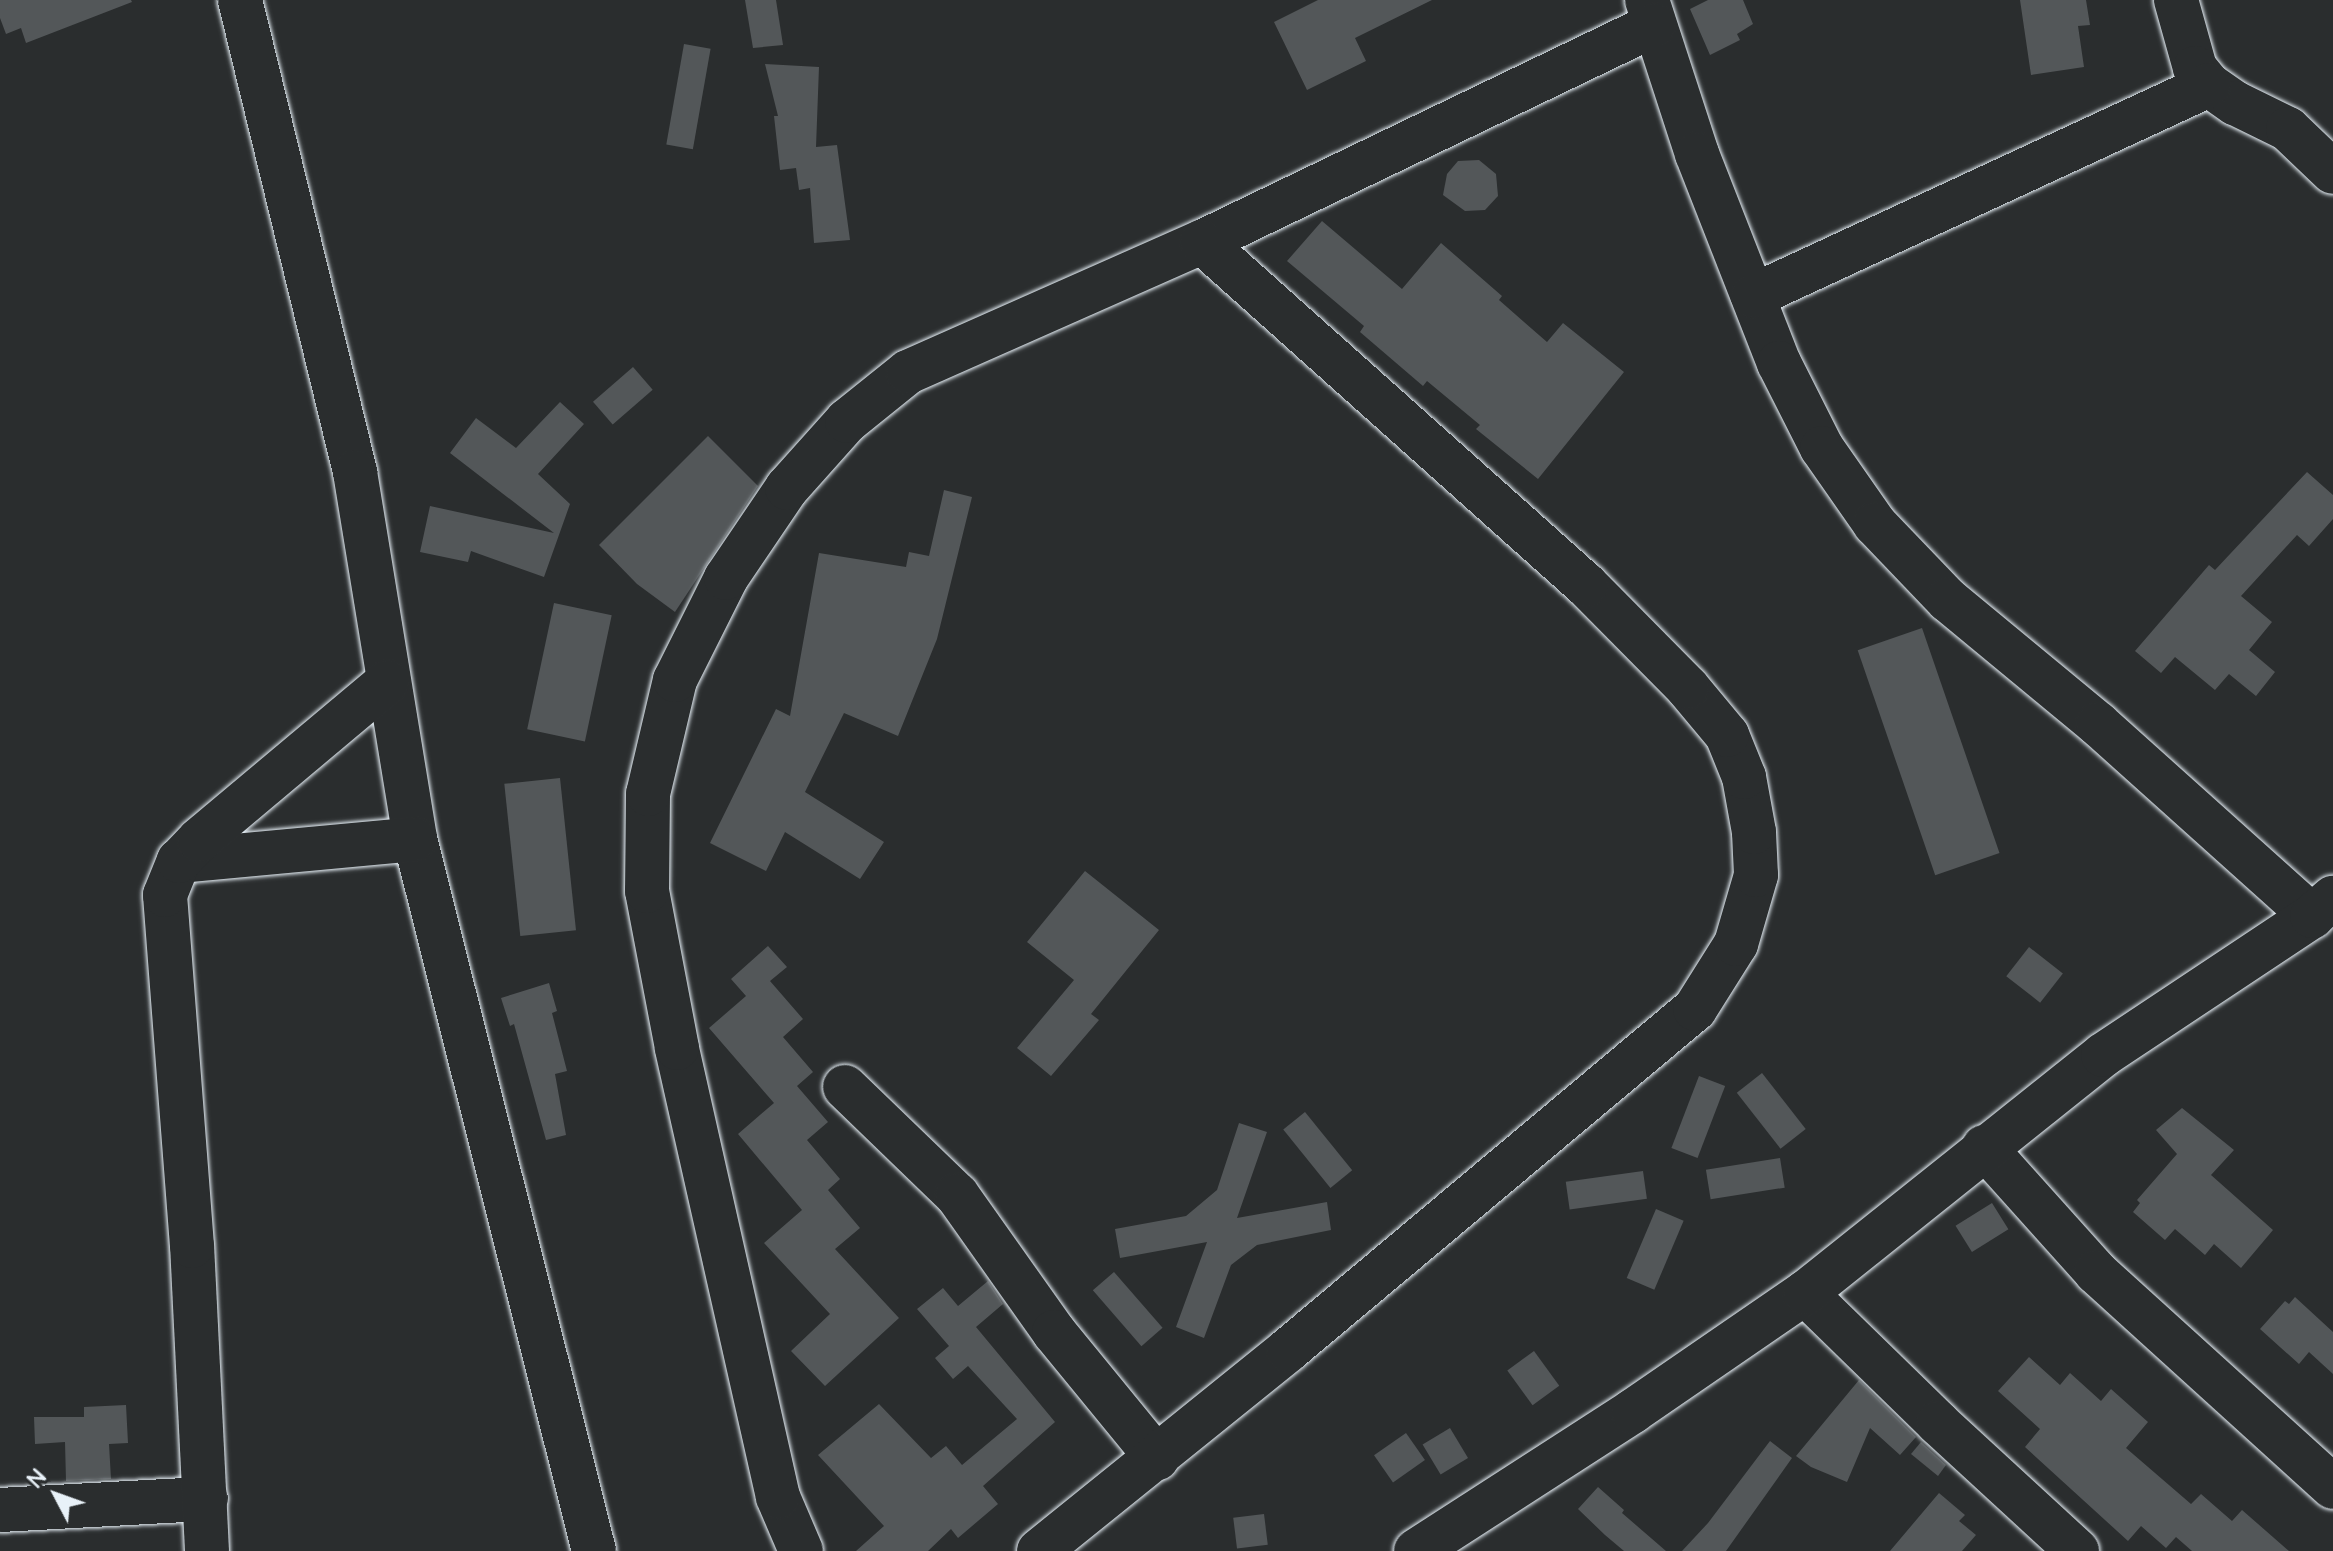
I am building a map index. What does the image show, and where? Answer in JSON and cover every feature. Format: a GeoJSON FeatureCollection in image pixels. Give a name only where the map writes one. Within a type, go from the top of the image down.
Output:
{"type":"FeatureCollection","features":[{"type":"Feature","properties":{"kind":"street"},"geometry":{"type":"LineString","coordinates":[[240,0],[355,472],[415,839],[594,1551]]}},
{"type":"Feature","properties":{"kind":"street"},"geometry":{"type":"LineString","coordinates":[[2176,0],[2195,68],[2209,85],[2235,103],[2288,129],[2333,172]]}},
{"type":"Feature","properties":{"kind":"street"},"geometry":{"type":"LineString","coordinates":[[801,1551],[778,1497],[677,1048],[647,891],[648,794],[675,680],[735,565],[787,488],[847,421],[908,372],[1202,242],[1650,13],[1697,154],[1779,363],[1822,448],[1875,524],[1948,600],[2323,907],[2103,1055],[1805,1293],[1633,1411],[1416,1551]]}},
{"type":"Feature","properties":{"kind":"street"},"geometry":{"type":"LineString","coordinates":[[1753,296],[2209,85]]}},
{"type":"Feature","properties":{"kind":"street"},"geometry":{"type":"LineString","coordinates":[[1039,1551],[1157,1458],[1695,1009],[1736,944],[1756,875],[1754,832],[1744,777],[1727,735],[1687,687],[1586,585],[1202,242]]}},
{"type":"Feature","properties":{"kind":"street"},"geometry":{"type":"LineString","coordinates":[[207,1551],[192,1246],[164,922],[165,895],[179,861],[299,753],[387,682]]}},
{"type":"Feature","properties":{"kind":"street"},"geometry":{"type":"LineString","coordinates":[[179,861],[415,839]]}},
{"type":"Feature","properties":{"kind":"street"},"geometry":{"type":"LineString","coordinates":[[845,1087],[957,1195],[1054,1332],[1157,1458]]}},
{"type":"Feature","properties":{"kind":"street"},"geometry":{"type":"LineString","coordinates":[[1984,1147],[2096,1272],[2333,1487]]}},
{"type":"Feature","properties":{"kind":"street"},"geometry":{"type":"LineString","coordinates":[[1805,1293],[1938,1423],[2077,1551]]}},
{"type":"Feature","properties":{"kind":"street"},"geometry":{"type":"LineString","coordinates":[[0,1510],[206,1499]]}},
{"type":"Feature","properties":{"kind":"building"},"geometry":{"type":"Polygon","coordinates":[[[0,0],[132,2],[26,43],[21,28],[6,34],[0,18],[0,0]]]}},
{"type":"Feature","properties":{"kind":"building"},"geometry":{"type":"Polygon","coordinates":[[[745,0],[776,0],[783,45],[753,48],[745,0]]]}},
{"type":"Feature","properties":{"kind":"building"},"geometry":{"type":"Polygon","coordinates":[[[1318,0],[1432,0],[1355,38],[1366,61],[1307,90],[1274,22],[1318,0]]]}},
{"type":"Feature","properties":{"kind":"building"},"geometry":{"type":"Polygon","coordinates":[[[1708,0],[1743,0],[1753,24],[1737,34],[1740,40],[1710,55],[1690,9],[1708,0]]]}},
{"type":"Feature","properties":{"kind":"building"},"geometry":{"type":"Polygon","coordinates":[[[2020,0],[2086,0],[2090,25],[2078,26],[2084,67],[2031,75],[2020,0]]]}},
{"type":"Feature","properties":{"kind":"building"},"geometry":{"type":"Polygon","coordinates":[[[684,44],[711,49],[693,149],[666,144],[684,44]]]}},
{"type":"Feature","properties":{"kind":"building"},"geometry":{"type":"Polygon","coordinates":[[[765,64],[819,67],[816,147],[837,145],[850,240],[814,243],[810,188],[799,190],[796,168],[780,170],[774,116],[778,116],[765,64]]]}},
{"type":"Feature","properties":{"kind":"building"},"geometry":{"type":"Polygon","coordinates":[[[1479,160],[1496,174],[1498,196],[1485,210],[1465,211],[1443,195],[1447,174],[1458,161],[1479,160]]]}},
{"type":"Feature","properties":{"kind":"building"},"geometry":{"type":"Polygon","coordinates":[[[1322,221],[1402,289],[1441,243],[1502,296],[1499,300],[1547,342],[1563,323],[1624,372],[1538,479],[1476,429],[1480,425],[1427,381],[1423,386],[1360,332],[1364,326],[1287,261],[1322,221]]]}},
{"type":"Feature","properties":{"kind":"building"},"geometry":{"type":"Polygon","coordinates":[[[633,367],[653,390],[613,424],[593,402],[633,367]]]}},
{"type":"Feature","properties":{"kind":"building"},"geometry":{"type":"Polygon","coordinates":[[[560,402],[584,424],[538,474],[570,504],[544,577],[471,551],[468,562],[420,552],[430,506],[554,533],[450,453],[476,418],[516,448],[560,402]]]}},
{"type":"Feature","properties":{"kind":"building"},"geometry":{"type":"Polygon","coordinates":[[[708,436],[758,486],[675,612],[637,584],[599,545],[708,436]]]}},
{"type":"Feature","properties":{"kind":"building"},"geometry":{"type":"Polygon","coordinates":[[[2307,472],[2333,495],[2333,519],[2309,546],[2297,535],[2241,596],[2272,622],[2249,650],[2275,672],[2256,696],[2229,674],[2215,690],[2175,657],[2161,673],[2135,651],[2209,565],[2215,570],[2307,472]]]}},
{"type":"Feature","properties":{"kind":"building"},"geometry":{"type":"Polygon","coordinates":[[[944,490],[972,497],[937,639],[898,736],[844,713],[805,792],[884,842],[860,879],[785,832],[766,871],[710,843],[776,709],[790,716],[819,553],[906,567],[909,552],[929,556],[944,490]]]}},
{"type":"Feature","properties":{"kind":"building"},"geometry":{"type":"Polygon","coordinates":[[[554,603],[612,615],[585,741],[527,729],[554,603]]]}},
{"type":"Feature","properties":{"kind":"building"},"geometry":{"type":"Polygon","coordinates":[[[1922,628],[1999,853],[1935,875],[1858,650],[1922,628]]]}},
{"type":"Feature","properties":{"kind":"building"},"geometry":{"type":"Polygon","coordinates":[[[560,778],[576,930],[520,936],[504,784],[560,778]]]}},
{"type":"Feature","properties":{"kind":"building"},"geometry":{"type":"Polygon","coordinates":[[[1085,871],[1159,930],[1091,1014],[1099,1020],[1051,1076],[1017,1048],[1074,980],[1027,942],[1085,871]]]}},
{"type":"Feature","properties":{"kind":"building"},"geometry":{"type":"Polygon","coordinates":[[[768,946],[787,967],[770,981],[803,1019],[783,1037],[813,1072],[797,1086],[828,1122],[807,1140],[840,1179],[828,1190],[860,1228],[835,1249],[899,1318],[825,1386],[791,1351],[830,1314],[764,1243],[802,1210],[738,1134],[774,1103],[709,1028],[746,996],[731,979],[768,946]]]}},
{"type":"Feature","properties":{"kind":"building"},"geometry":{"type":"Polygon","coordinates":[[[2029,947],[2063,973],[2040,1003],[2006,976],[2029,947]]]}},
{"type":"Feature","properties":{"kind":"building"},"geometry":{"type":"Polygon","coordinates":[[[549,983],[557,1011],[552,1013],[567,1071],[555,1074],[566,1135],[546,1140],[514,1024],[510,1026],[501,998],[549,983]]]}},
{"type":"Feature","properties":{"kind":"building"},"geometry":{"type":"Polygon","coordinates":[[[1762,1073],[1806,1129],[1780,1149],[1737,1093],[1762,1073]]]}},
{"type":"Feature","properties":{"kind":"building"},"geometry":{"type":"Polygon","coordinates":[[[1699,1076],[1725,1086],[1698,1158],[1671,1148],[1699,1076]]]}},
{"type":"Feature","properties":{"kind":"building"},"geometry":{"type":"Polygon","coordinates":[[[2182,1108],[2234,1150],[2211,1175],[2273,1230],[2241,1268],[2214,1244],[2205,1255],[2175,1229],[2165,1240],[2133,1212],[2140,1203],[2137,1200],[2177,1154],[2156,1130],[2182,1108]]]}},
{"type":"Feature","properties":{"kind":"building"},"geometry":{"type":"Polygon","coordinates":[[[1305,1112],[1352,1170],[1330,1188],[1283,1130],[1305,1112]]]}},
{"type":"Feature","properties":{"kind":"building"},"geometry":{"type":"Polygon","coordinates":[[[1239,1123],[1267,1132],[1237,1218],[1327,1202],[1331,1230],[1257,1245],[1231,1265],[1204,1338],[1176,1327],[1207,1242],[1120,1258],[1115,1229],[1186,1216],[1217,1190],[1239,1123]]]}},
{"type":"Feature","properties":{"kind":"building"},"geometry":{"type":"Polygon","coordinates":[[[1780,1158],[1785,1188],[1711,1199],[1706,1170],[1780,1158]]]}},
{"type":"Feature","properties":{"kind":"building"},"geometry":{"type":"Polygon","coordinates":[[[1643,1171],[1647,1199],[1570,1210],[1566,1182],[1643,1171]]]}},
{"type":"Feature","properties":{"kind":"building"},"geometry":{"type":"Polygon","coordinates":[[[1992,1203],[2008,1229],[1972,1252],[1956,1226],[1992,1203]]]}},
{"type":"Feature","properties":{"kind":"building"},"geometry":{"type":"Polygon","coordinates":[[[1656,1209],[1684,1221],[1654,1290],[1627,1278],[1656,1209]]]}},
{"type":"Feature","properties":{"kind":"building"},"geometry":{"type":"Polygon","coordinates":[[[1114,1272],[1163,1328],[1141,1346],[1093,1290],[1114,1272]]]}},
{"type":"Feature","properties":{"kind":"building"},"geometry":{"type":"Polygon","coordinates":[[[988,1281],[1003,1304],[976,1327],[1055,1422],[983,1486],[998,1504],[958,1538],[951,1529],[928,1551],[856,1551],[884,1526],[818,1455],[879,1404],[931,1458],[946,1446],[962,1465],[1017,1419],[968,1366],[953,1379],[935,1358],[949,1346],[917,1309],[943,1288],[958,1306],[988,1281]]]}},
{"type":"Feature","properties":{"kind":"building"},"geometry":{"type":"Polygon","coordinates":[[[2295,1297],[2333,1332],[2333,1374],[2309,1352],[2299,1364],[2260,1329],[2285,1301],[2289,1304],[2295,1297]]]}},
{"type":"Feature","properties":{"kind":"building"},"geometry":{"type":"Polygon","coordinates":[[[1534,1351],[1559,1386],[1533,1405],[1507,1370],[1534,1351]]]}},
{"type":"Feature","properties":{"kind":"building"},"geometry":{"type":"Polygon","coordinates":[[[2029,1357],[2060,1385],[2070,1373],[2101,1401],[2111,1389],[2148,1422],[2126,1448],[2191,1504],[2201,1494],[2232,1521],[2242,1510],[2289,1551],[2192,1551],[2176,1537],[2166,1548],[2141,1526],[2128,1541],[2025,1447],[2040,1429],[1998,1391],[2029,1357]]]}},
{"type":"Feature","properties":{"kind":"building"},"geometry":{"type":"Polygon","coordinates":[[[1859,1380],[1916,1437],[1900,1455],[1870,1428],[1847,1482],[1811,1467],[1796,1456],[1859,1380]]]}},
{"type":"Feature","properties":{"kind":"building"},"geometry":{"type":"Polygon","coordinates":[[[126,1405],[128,1443],[109,1444],[111,1479],[66,1481],[65,1442],[35,1444],[34,1417],[84,1417],[84,1407],[126,1405]]]}},
{"type":"Feature","properties":{"kind":"building"},"geometry":{"type":"Polygon","coordinates":[[[1450,1428],[1468,1458],[1441,1474],[1423,1444],[1450,1428]]]}},
{"type":"Feature","properties":{"kind":"building"},"geometry":{"type":"Polygon","coordinates":[[[1406,1433],[1425,1460],[1393,1482],[1374,1455],[1406,1433]]]}},
{"type":"Feature","properties":{"kind":"building"},"geometry":{"type":"Polygon","coordinates":[[[1770,1441],[1792,1458],[1726,1551],[1682,1551],[1708,1523],[1770,1441]]]}},
{"type":"Feature","properties":{"kind":"building"},"geometry":{"type":"Polygon","coordinates":[[[1921,1442],[1946,1465],[1938,1476],[1911,1454],[1921,1442]]]}},
{"type":"Feature","properties":{"kind":"building"},"geometry":{"type":"Polygon","coordinates":[[[1598,1487],[1624,1510],[1622,1513],[1666,1551],[1624,1551],[1605,1535],[1578,1509],[1598,1487]]]}},
{"type":"Feature","properties":{"kind":"building"},"geometry":{"type":"Polygon","coordinates":[[[1939,1493],[1965,1515],[1959,1521],[1976,1535],[1962,1551],[1890,1551],[1939,1493]]]}},
{"type":"Feature","properties":{"kind":"building"},"geometry":{"type":"Polygon","coordinates":[[[1264,1514],[1268,1545],[1237,1549],[1233,1518],[1264,1514]]]}}]}
